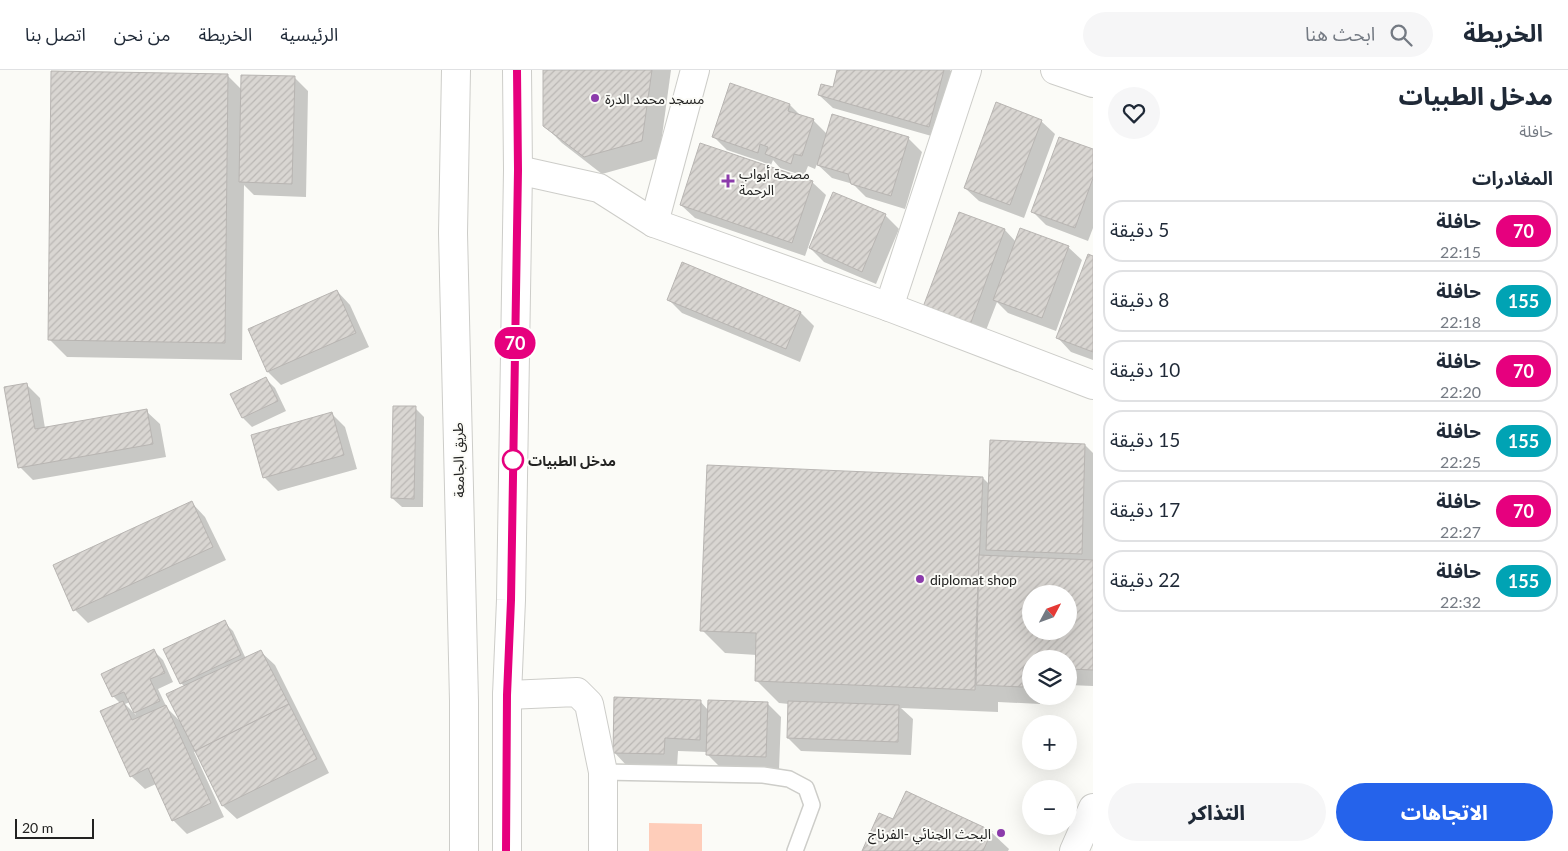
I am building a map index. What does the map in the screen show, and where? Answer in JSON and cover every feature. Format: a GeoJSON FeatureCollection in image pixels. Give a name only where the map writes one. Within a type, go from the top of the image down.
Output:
{"type":"FeatureCollection","features":[{"type":"Feature","properties":{"kind":"main road","name":"طريق الجامعة"},"geometry":{"type":"LineString","coordinates":[[456,70],[453,233],[464,701],[464,851]]}},
{"type":"Feature","properties":{"kind":"main road"},"geometry":{"type":"LineString","coordinates":[[506,851],[507,695],[511,600],[518,170],[517,70]]}},
{"type":"Feature","properties":{"kind":"main road"},"geometry":{"type":"LineString","coordinates":[[654,223],[695,70]]}},
{"type":"Feature","properties":{"kind":"main road"},"geometry":{"type":"LineString","coordinates":[[889,306],[967,70]]}},
{"type":"Feature","properties":{"kind":"main road"},"geometry":{"type":"LineString","coordinates":[[1056,70],[1093,83]]}},
{"type":"Feature","properties":{"kind":"main road"},"geometry":{"type":"LineString","coordinates":[[518,170],[599,188],[654,223],[889,306],[1093,384]]}},
{"type":"Feature","properties":{"kind":"main road"},"geometry":{"type":"LineString","coordinates":[[507,695],[577,692],[589,704],[603,772],[603,851]]}},
{"type":"Feature","properties":{"kind":"main road"},"geometry":{"type":"LineString","coordinates":[[1074,851],[1093,808]]}},
{"type":"Feature","properties":{"kind":"lane"},"geometry":{"type":"LineString","coordinates":[[603,772],[764,775],[789,779],[806,788],[812,805],[795,851]]}},
{"type":"Feature","properties":{"kind":"shaded area"},"geometry":{"type":"Polygon","coordinates":[[[649,823],[702,824],[702,851],[649,851],[649,823]]]}},
{"type":"Feature","properties":{"kind":"building","name":"مسجد محمد الدرة"},"geometry":{"type":"Polygon","coordinates":[[[543,70],[652,70],[642,141],[584,157],[543,126],[543,70]]]}},
{"type":"Feature","properties":{"kind":"building"},"geometry":{"type":"Polygon","coordinates":[[[837,70],[944,70],[929,127],[818,95],[821,84],[833,87],[837,70]]]}},
{"type":"Feature","properties":{"kind":"building"},"geometry":{"type":"Polygon","coordinates":[[[51,71],[228,74],[225,343],[48,340],[51,71]]]}},
{"type":"Feature","properties":{"kind":"building"},"geometry":{"type":"Polygon","coordinates":[[[241,75],[295,76],[292,184],[239,182],[241,75]]]}},
{"type":"Feature","properties":{"kind":"building"},"geometry":{"type":"Polygon","coordinates":[[[730,83],[790,104],[788,111],[814,119],[802,156],[794,154],[791,164],[765,154],[768,147],[760,144],[758,153],[712,137],[730,83]]]}},
{"type":"Feature","properties":{"kind":"building"},"geometry":{"type":"Polygon","coordinates":[[[996,102],[1042,120],[1010,205],[964,188],[996,102]]]}},
{"type":"Feature","properties":{"kind":"building"},"geometry":{"type":"Polygon","coordinates":[[[832,114],[909,137],[891,196],[851,184],[848,174],[817,165],[832,114]]]}},
{"type":"Feature","properties":{"kind":"building"},"geometry":{"type":"Polygon","coordinates":[[[1059,137],[1093,149],[1093,178],[1075,228],[1031,212],[1059,137]]]}},
{"type":"Feature","properties":{"kind":"building"},"geometry":{"type":"Polygon","coordinates":[[[700,143],[813,181],[792,243],[680,205],[700,143]]]}},
{"type":"Feature","properties":{"kind":"building"},"geometry":{"type":"Polygon","coordinates":[[[833,192],[886,214],[862,272],[809,248],[833,192]]]}},
{"type":"Feature","properties":{"kind":"building"},"geometry":{"type":"Polygon","coordinates":[[[959,212],[1005,229],[970,325],[923,307],[959,212]]]}},
{"type":"Feature","properties":{"kind":"building"},"geometry":{"type":"Polygon","coordinates":[[[1020,228],[1069,246],[1042,318],[993,300],[1020,228]]]}},
{"type":"Feature","properties":{"kind":"building"},"geometry":{"type":"Polygon","coordinates":[[[1088,254],[1093,256],[1093,352],[1056,338],[1088,254]]]}},
{"type":"Feature","properties":{"kind":"building"},"geometry":{"type":"Polygon","coordinates":[[[682,262],[801,312],[786,349],[667,300],[682,262]]]}},
{"type":"Feature","properties":{"kind":"building"},"geometry":{"type":"Polygon","coordinates":[[[337,290],[356,333],[267,372],[248,329],[337,290]]]}},
{"type":"Feature","properties":{"kind":"building"},"geometry":{"type":"Polygon","coordinates":[[[266,377],[278,401],[242,418],[230,394],[266,377]]]}},
{"type":"Feature","properties":{"kind":"building"},"geometry":{"type":"Polygon","coordinates":[[[27,383],[35,429],[147,409],[153,444],[18,468],[4,387],[27,383]]]}},
{"type":"Feature","properties":{"kind":"building"},"geometry":{"type":"Polygon","coordinates":[[[393,406],[416,406],[414,499],[391,498],[393,406]]]}},
{"type":"Feature","properties":{"kind":"building"},"geometry":{"type":"Polygon","coordinates":[[[332,412],[344,455],[263,478],[251,435],[332,412]]]}},
{"type":"Feature","properties":{"kind":"building"},"geometry":{"type":"Polygon","coordinates":[[[990,440],[1085,444],[1082,554],[986,550],[990,440]]]}},
{"type":"Feature","properties":{"kind":"building"},"geometry":{"type":"Polygon","coordinates":[[[707,465],[983,477],[975,690],[755,681],[756,633],[700,631],[707,465]]]}},
{"type":"Feature","properties":{"kind":"building"},"geometry":{"type":"Polygon","coordinates":[[[192,501],[213,547],[73,611],[53,565],[192,501]]]}},
{"type":"Feature","properties":{"kind":"building"},"geometry":{"type":"Polygon","coordinates":[[[979,555],[1093,560],[1093,670],[1077,669],[1077,650],[1022,650],[1022,687],[976,685],[979,555]]]}},
{"type":"Feature","properties":{"kind":"building"},"geometry":{"type":"Polygon","coordinates":[[[225,620],[241,655],[180,684],[163,649],[225,620]]]}},
{"type":"Feature","properties":{"kind":"building"},"geometry":{"type":"Polygon","coordinates":[[[154,649],[165,673],[150,679],[160,701],[134,713],[124,692],[112,697],[101,674],[154,649]]]}},
{"type":"Feature","properties":{"kind":"building"},"geometry":{"type":"Polygon","coordinates":[[[261,650],[289,704],[195,751],[166,694],[261,650]]]}},
{"type":"Feature","properties":{"kind":"building"},"geometry":{"type":"Polygon","coordinates":[[[614,697],[701,700],[700,740],[665,738],[664,754],[613,753],[614,697]]]}},
{"type":"Feature","properties":{"kind":"building"},"geometry":{"type":"Polygon","coordinates":[[[708,700],[768,702],[766,757],[706,755],[708,700]]]}},
{"type":"Feature","properties":{"kind":"building"},"geometry":{"type":"Polygon","coordinates":[[[123,701],[132,720],[166,705],[211,803],[172,821],[148,768],[130,777],[100,711],[123,701]]]}},
{"type":"Feature","properties":{"kind":"building"},"geometry":{"type":"Polygon","coordinates":[[[788,701],[899,705],[898,742],[787,738],[788,701]]]}},
{"type":"Feature","properties":{"kind":"building"},"geometry":{"type":"Polygon","coordinates":[[[289,704],[317,759],[222,806],[195,751],[289,704]]]}},
{"type":"Feature","properties":{"kind":"building"},"geometry":{"type":"Polygon","coordinates":[[[906,791],[992,831],[983,851],[862,851],[879,813],[893,819],[906,791]]]}},
{"type":"Feature","properties":{"kind":"bus line","name":"70"},"geometry":{"type":"LineString","coordinates":[[506,851],[507,695],[511,600],[518,170],[517,70]]}},
{"type":"Feature","properties":{"kind":"place","name":"مسجد محمد الدرة"},"geometry":{"type":"Point","coordinates":[595,98]}},
{"type":"Feature","properties":{"kind":"place","name":"مصحة أبواب الرحمة"},"geometry":{"type":"Point","coordinates":[728,181]}},
{"type":"Feature","properties":{"kind":"place","name":"مدخل الطبيات"},"geometry":{"type":"Point","coordinates":[513,460]}},
{"type":"Feature","properties":{"kind":"place","name":"diplomat shop"},"geometry":{"type":"Point","coordinates":[920,579]}},
{"type":"Feature","properties":{"kind":"place","name":"البحث الجنائي -الفرناج"},"geometry":{"type":"Point","coordinates":[1001,833]}}]}
